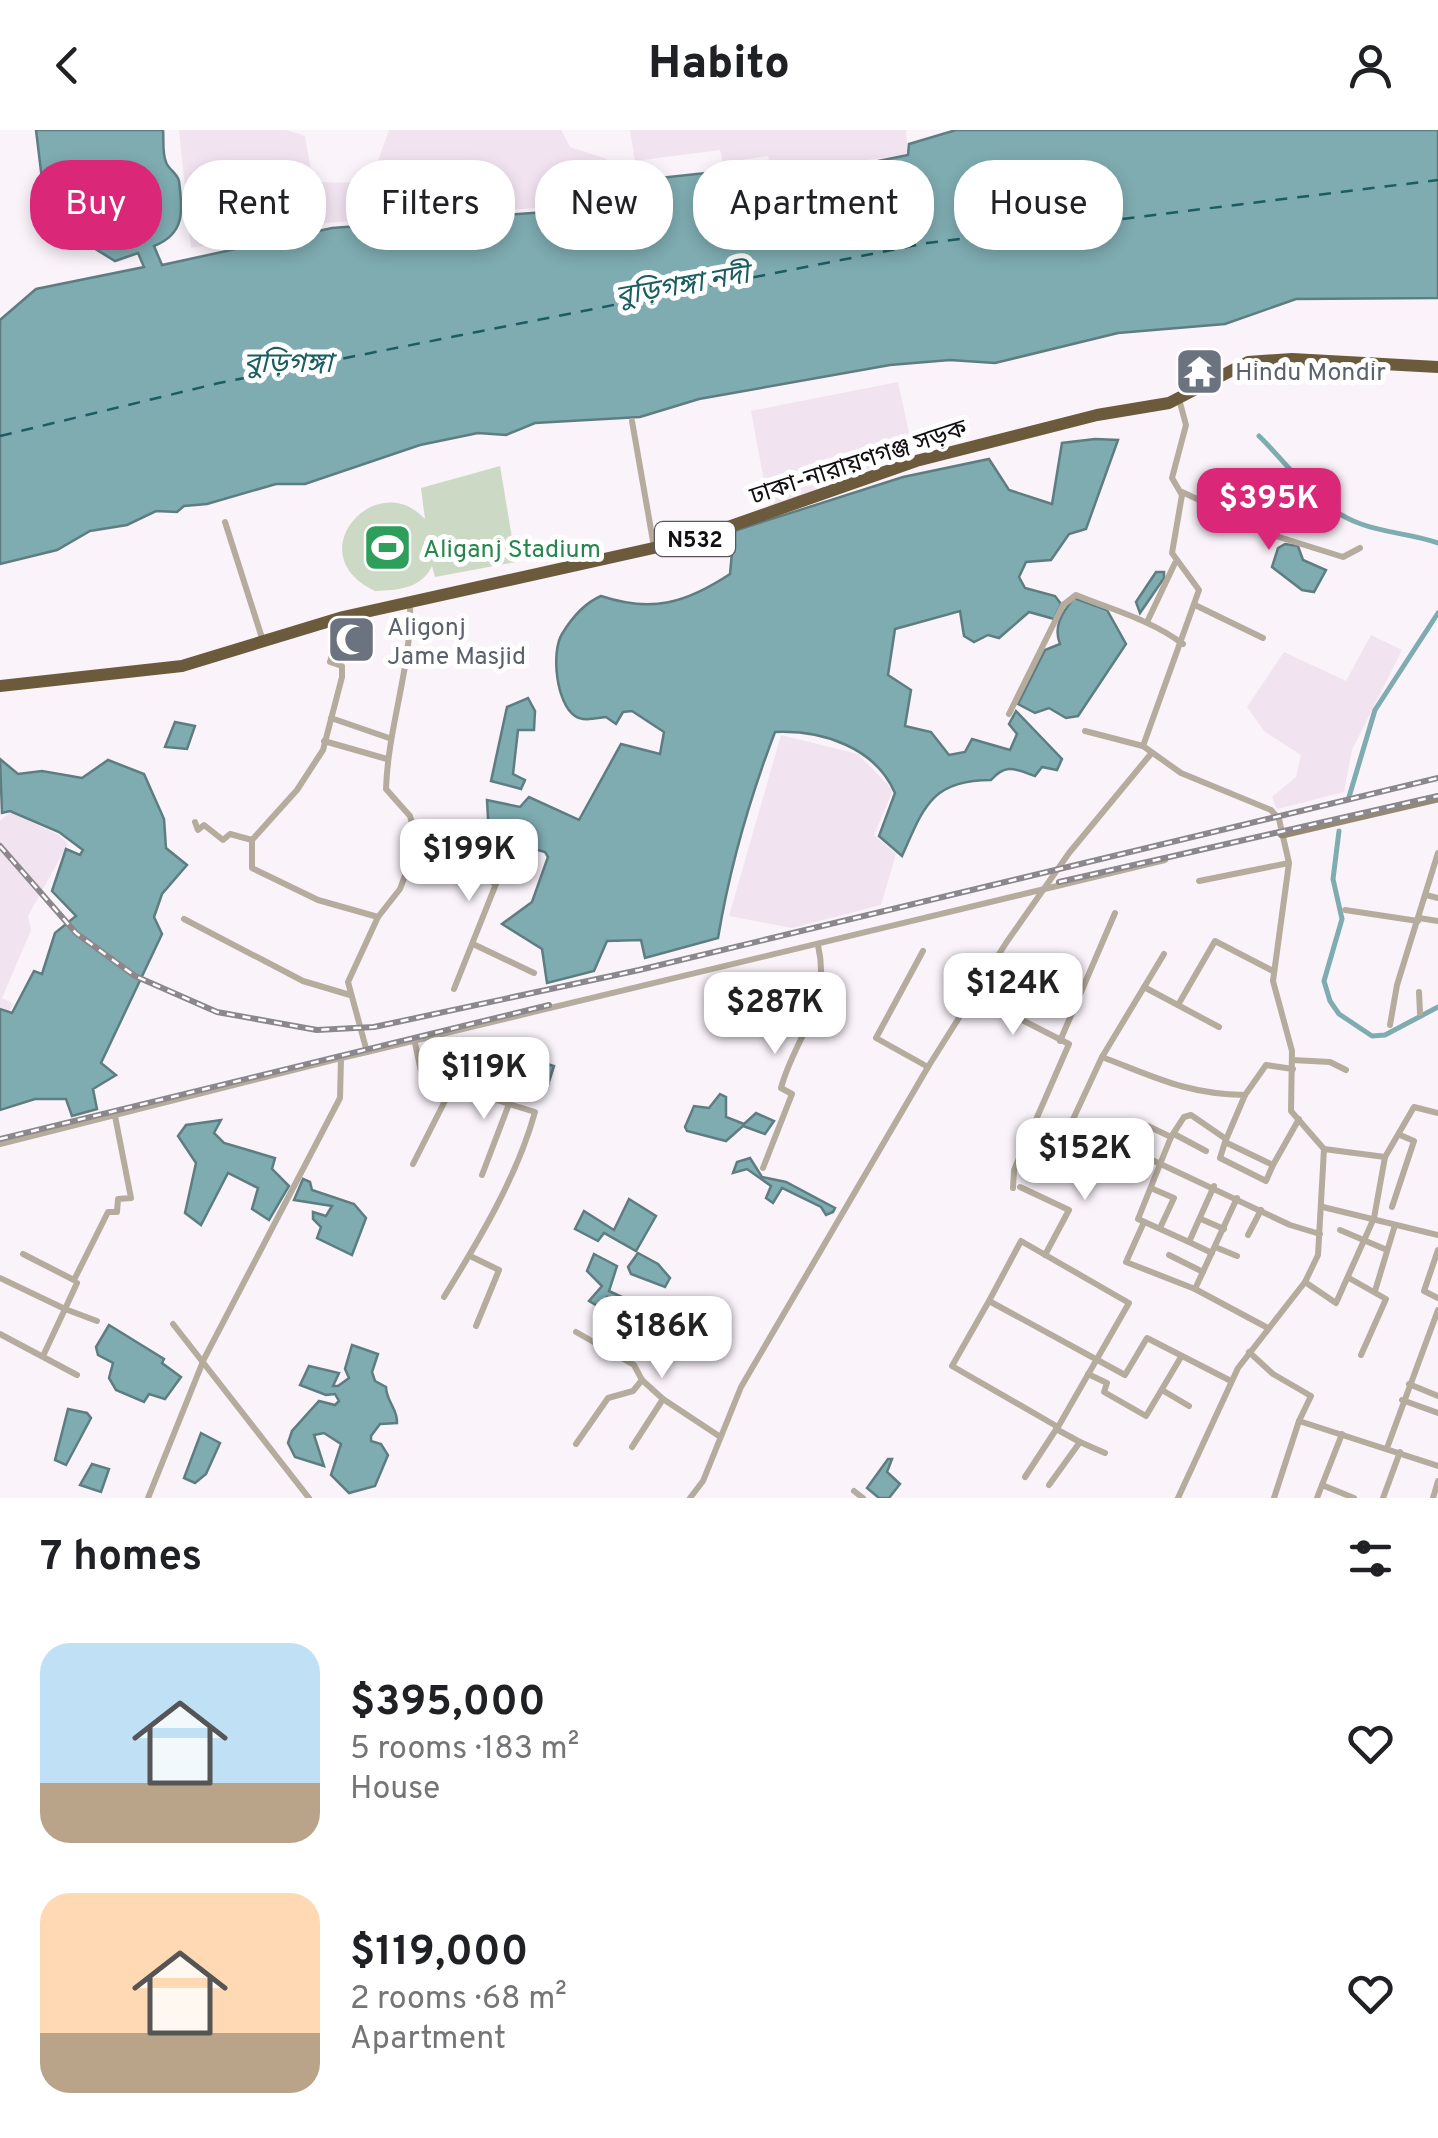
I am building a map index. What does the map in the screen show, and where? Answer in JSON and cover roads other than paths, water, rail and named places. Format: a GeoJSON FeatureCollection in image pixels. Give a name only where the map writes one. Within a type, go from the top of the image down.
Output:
{"type":"FeatureCollection","features":[{"type":"Feature","properties":{"kind":"highway","name":"ঢাকা-নারায়ণগঞ্জ সড়ক"},"geometry":{"type":"LineString","coordinates":[[0,686],[182,666],[343,617],[694,539],[930,457],[1179,400],[1248,362],[1292,359],[1438,367]]}},
{"type":"Feature","properties":{"kind":"street"},"geometry":{"type":"LineString","coordinates":[[1179,400],[1186,424],[1172,483],[1181,491],[1278,537],[1342,558],[1360,548]]}},
{"type":"Feature","properties":{"kind":"street"},"geometry":{"type":"LineString","coordinates":[[632,421],[654,548]]}},
{"type":"Feature","properties":{"kind":"street"},"geometry":{"type":"LineString","coordinates":[[1148,620],[1174,563],[1172,542],[1181,491]]}},
{"type":"Feature","properties":{"kind":"street"},"geometry":{"type":"LineString","coordinates":[[225,522],[264,642]]}},
{"type":"Feature","properties":{"kind":"street"},"geometry":{"type":"LineString","coordinates":[[1143,746],[1183,644],[1199,586],[1174,563]]}},
{"type":"Feature","properties":{"kind":"street"},"geometry":{"type":"LineString","coordinates":[[1009,714],[1069,598],[1076,594],[1118,614],[1148,620],[1183,644]]}},
{"type":"Feature","properties":{"kind":"street"},"geometry":{"type":"LineString","coordinates":[[368,1052],[348,982],[378,917],[400,889],[417,843],[410,816],[386,789],[389,738],[410,640],[410,602]]}},
{"type":"Feature","properties":{"kind":"street"},"geometry":{"type":"LineString","coordinates":[[1195,605],[1262,638]]}},
{"type":"Feature","properties":{"kind":"street"},"geometry":{"type":"LineString","coordinates":[[343,617],[330,662],[342,666],[324,741],[296,790],[252,840],[252,868],[318,900],[378,917]]}},
{"type":"Feature","properties":{"kind":"street"},"geometry":{"type":"LineString","coordinates":[[331,718],[389,738]]}},
{"type":"Feature","properties":{"kind":"street"},"geometry":{"type":"LineString","coordinates":[[1085,731],[1143,746],[1150,755],[1181,773],[1271,810],[1288,862],[1273,971],[1292,1064],[1290,1105],[1324,1149],[1318,1254],[1305,1282],[1266,1327],[1231,1381],[1178,1498]]}},
{"type":"Feature","properties":{"kind":"street"},"geometry":{"type":"LineString","coordinates":[[324,741],[387,759]]}},
{"type":"Feature","properties":{"kind":"street"},"geometry":{"type":"LineString","coordinates":[[690,1498],[704,1480],[718,1436],[741,1387],[928,1067],[1044,889],[1150,755]]}},
{"type":"Feature","properties":{"kind":"street"},"geometry":{"type":"LineString","coordinates":[[1282,834],[1438,798]]}},
{"type":"Feature","properties":{"kind":"street"},"geometry":{"type":"LineString","coordinates":[[195,822],[198,830],[204,825],[223,840],[230,834],[252,840]]}},
{"type":"Feature","properties":{"kind":"street"},"geometry":{"type":"LineString","coordinates":[[414,852],[460,864],[495,882],[454,989]]}},
{"type":"Feature","properties":{"kind":"street"},"geometry":{"type":"LineString","coordinates":[[1390,1025],[1438,853]]}},
{"type":"Feature","properties":{"kind":"street"},"geometry":{"type":"LineString","coordinates":[[0,1144],[1166,860]]}},
{"type":"Feature","properties":{"kind":"street"},"geometry":{"type":"LineString","coordinates":[[1199,881],[1288,862]]}},
{"type":"Feature","properties":{"kind":"street"},"geometry":{"type":"LineString","coordinates":[[1426,895],[1438,898]]}},
{"type":"Feature","properties":{"kind":"street"},"geometry":{"type":"LineString","coordinates":[[1346,910],[1438,921]]}},
{"type":"Feature","properties":{"kind":"street"},"geometry":{"type":"LineString","coordinates":[[1060,1041],[1115,913]]}},
{"type":"Feature","properties":{"kind":"street"},"geometry":{"type":"LineString","coordinates":[[184,918],[303,981],[350,995]]}},
{"type":"Feature","properties":{"kind":"street"},"geometry":{"type":"LineString","coordinates":[[1178,1005],[1215,942],[1273,971]]}},
{"type":"Feature","properties":{"kind":"street"},"geometry":{"type":"LineString","coordinates":[[472,944],[534,973]]}},
{"type":"Feature","properties":{"kind":"street"},"geometry":{"type":"LineString","coordinates":[[764,1168],[792,1094],[781,1088],[783,1079],[806,1033],[825,975],[818,945]]}},
{"type":"Feature","properties":{"kind":"street"},"geometry":{"type":"LineString","coordinates":[[924,951],[876,1038],[928,1067]]}},
{"type":"Feature","properties":{"kind":"street"},"geometry":{"type":"LineString","coordinates":[[1051,1166],[1102,1058],[1164,954]]}},
{"type":"Feature","properties":{"kind":"street"},"geometry":{"type":"LineString","coordinates":[[1144,987],[1219,1027]]}},
{"type":"Feature","properties":{"kind":"street"},"geometry":{"type":"LineString","coordinates":[[1419,992],[1420,1013]]}},
{"type":"Feature","properties":{"kind":"street"},"geometry":{"type":"LineString","coordinates":[[973,995],[1070,1044],[1014,1170],[1017,1188],[1068,1210],[1045,1256]]}},
{"type":"Feature","properties":{"kind":"street"},"geometry":{"type":"LineString","coordinates":[[415,1043],[420,1071],[535,1112],[529,1134],[470,1256],[444,1297]]}},
{"type":"Feature","properties":{"kind":"street"},"geometry":{"type":"LineString","coordinates":[[148,1498],[202,1366],[336,1107],[344,1082],[342,1058]]}},
{"type":"Feature","properties":{"kind":"street"},"geometry":{"type":"LineString","coordinates":[[1102,1058],[1170,1087],[1202,1094],[1245,1096]]}},
{"type":"Feature","properties":{"kind":"street"},"geometry":{"type":"LineString","coordinates":[[1299,1119],[1266,1181],[1220,1158],[1245,1096],[1266,1065],[1330,1062],[1346,1070]]}},
{"type":"Feature","properties":{"kind":"street"},"geometry":{"type":"LineString","coordinates":[[413,1164],[453,1085]]}},
{"type":"Feature","properties":{"kind":"street"},"geometry":{"type":"LineString","coordinates":[[482,1175],[509,1104]]}},
{"type":"Feature","properties":{"kind":"street"},"geometry":{"type":"LineString","coordinates":[[1305,1282],[1336,1303],[1374,1218],[1385,1157],[1414,1107],[1438,1113]]}},
{"type":"Feature","properties":{"kind":"street"},"geometry":{"type":"LineString","coordinates":[[1160,1228],[1174,1198],[1148,1186],[1184,1117],[1191,1115],[1272,1166]]}},
{"type":"Feature","properties":{"kind":"street"},"geometry":{"type":"LineString","coordinates":[[23,1254],[74,1280],[108,1212],[117,1212],[118,1198],[131,1198],[115,1116]]}},
{"type":"Feature","properties":{"kind":"street"},"geometry":{"type":"LineString","coordinates":[[1148,1126],[1206,1151]]}},
{"type":"Feature","properties":{"kind":"street"},"geometry":{"type":"LineString","coordinates":[[1392,1206],[1414,1141],[1400,1134]]}},
{"type":"Feature","properties":{"kind":"street"},"geometry":{"type":"LineString","coordinates":[[1060,1145],[1087,1157],[1099,1135],[1290,1225],[1320,1234]]}},
{"type":"Feature","properties":{"kind":"street"},"geometry":{"type":"LineString","coordinates":[[1324,1149],[1385,1157]]}},
{"type":"Feature","properties":{"kind":"street"},"geometry":{"type":"LineString","coordinates":[[1190,1242],[1214,1186]]}},
{"type":"Feature","properties":{"kind":"street"},"geometry":{"type":"LineString","coordinates":[[1153,1189],[1138,1219],[1190,1242],[1237,1256]]}},
{"type":"Feature","properties":{"kind":"street"},"geometry":{"type":"LineString","coordinates":[[1196,1289],[1237,1198]]}},
{"type":"Feature","properties":{"kind":"street"},"geometry":{"type":"LineString","coordinates":[[1322,1206],[1438,1236]]}},
{"type":"Feature","properties":{"kind":"street"},"geometry":{"type":"LineString","coordinates":[[1248,1235],[1261,1210]]}},
{"type":"Feature","properties":{"kind":"street"},"geometry":{"type":"LineString","coordinates":[[1200,1219],[1224,1228]]}},
{"type":"Feature","properties":{"kind":"street"},"geometry":{"type":"LineString","coordinates":[[1144,1222],[1126,1262],[1196,1289],[1266,1327]]}},
{"type":"Feature","properties":{"kind":"street"},"geometry":{"type":"LineString","coordinates":[[1375,1290],[1395,1225]]}},
{"type":"Feature","properties":{"kind":"street"},"geometry":{"type":"LineString","coordinates":[[1340,1230],[1387,1250]]}},
{"type":"Feature","properties":{"kind":"street"},"geometry":{"type":"LineString","coordinates":[[1025,1477],[1057,1428],[1129,1303],[1020,1242],[952,1366],[1057,1428],[1080,1442],[1104,1453]]}},
{"type":"Feature","properties":{"kind":"street"},"geometry":{"type":"LineString","coordinates":[[1438,1250],[1424,1290],[1438,1298]]}},
{"type":"Feature","properties":{"kind":"street"},"geometry":{"type":"LineString","coordinates":[[1169,1255],[1203,1272]]}},
{"type":"Feature","properties":{"kind":"street"},"geometry":{"type":"LineString","coordinates":[[470,1256],[499,1270],[476,1326]]}},
{"type":"Feature","properties":{"kind":"street"},"geometry":{"type":"LineString","coordinates":[[0,1278],[97,1321]]}},
{"type":"Feature","properties":{"kind":"street"},"geometry":{"type":"LineString","coordinates":[[1348,1278],[1386,1299],[1361,1355]]}},
{"type":"Feature","properties":{"kind":"street"},"geometry":{"type":"LineString","coordinates":[[42,1356],[77,1283]]}},
{"type":"Feature","properties":{"kind":"street"},"geometry":{"type":"LineString","coordinates":[[989,1300],[1125,1375],[1147,1338],[1231,1381]]}},
{"type":"Feature","properties":{"kind":"street"},"geometry":{"type":"LineString","coordinates":[[1387,1448],[1402,1400],[1435,1338],[1438,1310]]}},
{"type":"Feature","properties":{"kind":"street"},"geometry":{"type":"LineString","coordinates":[[173,1324],[202,1366],[309,1498]]}},
{"type":"Feature","properties":{"kind":"street"},"geometry":{"type":"LineString","coordinates":[[576,1332],[634,1365],[642,1380],[663,1399],[718,1436]]}},
{"type":"Feature","properties":{"kind":"street"},"geometry":{"type":"LineString","coordinates":[[0,1334],[77,1374]]}},
{"type":"Feature","properties":{"kind":"street"},"geometry":{"type":"LineString","coordinates":[[1248,1352],[1273,1374],[1311,1396],[1274,1498]]}},
{"type":"Feature","properties":{"kind":"street"},"geometry":{"type":"LineString","coordinates":[[1088,1374],[1107,1383],[1104,1392],[1146,1416],[1181,1357]]}},
{"type":"Feature","properties":{"kind":"street"},"geometry":{"type":"LineString","coordinates":[[576,1444],[608,1398],[633,1391],[642,1380]]}},
{"type":"Feature","properties":{"kind":"street"},"geometry":{"type":"LineString","coordinates":[[1409,1384],[1438,1396]]}},
{"type":"Feature","properties":{"kind":"street"},"geometry":{"type":"LineString","coordinates":[[1162,1390],[1189,1406]]}},
{"type":"Feature","properties":{"kind":"street"},"geometry":{"type":"LineString","coordinates":[[632,1447],[663,1399]]}},
{"type":"Feature","properties":{"kind":"street"},"geometry":{"type":"LineString","coordinates":[[1402,1400],[1438,1414]]}},
{"type":"Feature","properties":{"kind":"street"},"geometry":{"type":"LineString","coordinates":[[1299,1421],[1438,1466]]}},
{"type":"Feature","properties":{"kind":"street"},"geometry":{"type":"LineString","coordinates":[[1317,1498],[1342,1434]]}},
{"type":"Feature","properties":{"kind":"street"},"geometry":{"type":"LineString","coordinates":[[1048,1485],[1080,1442]]}},
{"type":"Feature","properties":{"kind":"street"},"geometry":{"type":"LineString","coordinates":[[1383,1498],[1400,1452]]}},
{"type":"Feature","properties":{"kind":"street"},"geometry":{"type":"LineString","coordinates":[[1433,1498],[1438,1481]]}},
{"type":"Feature","properties":{"kind":"street"},"geometry":{"type":"LineString","coordinates":[[1322,1485],[1354,1498]]}},
{"type":"Feature","properties":{"kind":"street"},"geometry":{"type":"LineString","coordinates":[[854,1490],[863,1498]]}},
{"type":"Feature","properties":{"kind":"water","name":"বুড়িগঙ্গা"},"geometry":{"type":"Polygon","coordinates":[[[36,130],[163,130],[165,158],[178,178],[181,202],[177,228],[162,242],[162,160],[40,160],[36,130]]]}},
{"type":"Feature","properties":{"kind":"water","name":"বুড়িগঙ্গা"},"geometry":{"type":"Polygon","coordinates":[[[956,130],[1438,130],[1438,298],[1296,299],[1225,324],[1118,333],[995,363],[950,360],[890,365],[699,399],[640,417],[535,423],[506,435],[478,433],[420,445],[305,484],[276,484],[207,504],[184,506],[177,512],[156,511],[127,525],[90,531],[57,550],[0,564],[0,320],[36,289],[144,267],[138,253],[115,261],[97,250],[156,250],[162,265],[231,250],[326,250],[326,229],[346,227],[346,250],[515,250],[515,214],[535,213],[535,250],[673,250],[673,177],[693,174],[693,250],[934,250],[934,160],[883,160],[908,155],[909,144],[956,130]]]}},
{"type":"Feature","properties":{"kind":"water"},"geometry":{"type":"Polygon","coordinates":[[[1118,440],[1086,529],[1069,534],[1051,560],[1026,562],[1019,577],[1025,588],[1055,596],[1061,604],[1054,619],[1029,612],[999,638],[988,635],[974,642],[964,636],[960,611],[895,629],[888,675],[911,690],[905,726],[931,732],[949,755],[965,752],[972,739],[1010,750],[1017,734],[1009,724],[1016,711],[1062,759],[1057,770],[1042,767],[1035,776],[1006,769],[991,780],[971,781],[942,791],[924,810],[902,856],[879,836],[895,793],[874,764],[861,753],[828,738],[775,732],[741,834],[718,938],[645,958],[641,940],[607,941],[594,971],[547,983],[542,949],[502,924],[532,902],[548,857],[545,852],[489,836],[487,800],[520,807],[529,797],[579,820],[621,744],[660,754],[664,732],[632,711],[623,712],[616,724],[606,717],[578,718],[569,709],[557,677],[557,653],[562,634],[579,612],[601,596],[653,604],[698,592],[730,574],[734,531],[903,477],[989,459],[1009,490],[1052,504],[1062,443],[1118,440]]]}},
{"type":"Feature","properties":{"kind":"water"},"geometry":{"type":"Polygon","coordinates":[[[1285,544],[1298,546],[1303,560],[1326,570],[1314,592],[1302,590],[1272,567],[1278,548],[1285,544]]]}},
{"type":"Feature","properties":{"kind":"water"},"geometry":{"type":"Polygon","coordinates":[[[1156,572],[1164,572],[1164,578],[1140,613],[1136,602],[1156,572]]]}},
{"type":"Feature","properties":{"kind":"water"},"geometry":{"type":"Polygon","coordinates":[[[1074,598],[1107,610],[1126,644],[1078,716],[1066,718],[1049,708],[1035,713],[1018,704],[1045,650],[1060,644],[1060,620],[1074,598]]]}},
{"type":"Feature","properties":{"kind":"water"},"geometry":{"type":"Polygon","coordinates":[[[528,698],[535,711],[534,730],[518,730],[513,774],[525,780],[521,789],[491,781],[507,707],[528,698]]]}},
{"type":"Feature","properties":{"kind":"water"},"geometry":{"type":"Polygon","coordinates":[[[175,722],[195,726],[187,749],[165,747],[175,722]]]}},
{"type":"Feature","properties":{"kind":"water"},"geometry":{"type":"Polygon","coordinates":[[[0,759],[18,774],[42,771],[82,778],[108,760],[144,774],[164,819],[166,848],[187,865],[162,894],[154,917],[162,934],[101,1063],[116,1075],[93,1089],[97,1109],[72,1116],[66,1099],[35,1099],[0,1110],[0,1009],[12,1013],[34,971],[42,974],[55,933],[76,916],[52,891],[66,849],[80,855],[83,850],[59,832],[10,811],[2,813],[0,759]]]}},
{"type":"Feature","properties":{"kind":"water"},"geometry":{"type":"Polygon","coordinates":[[[525,1041],[539,1052],[544,1063],[554,1066],[547,1088],[516,1084],[510,1077],[514,1042],[525,1041]]]}},
{"type":"Feature","properties":{"kind":"water"},"geometry":{"type":"Polygon","coordinates":[[[720,1094],[726,1097],[726,1117],[744,1124],[756,1113],[774,1121],[765,1134],[743,1126],[726,1141],[687,1131],[685,1127],[694,1106],[709,1108],[720,1094]]]}},
{"type":"Feature","properties":{"kind":"water"},"geometry":{"type":"Polygon","coordinates":[[[221,1120],[214,1133],[224,1143],[275,1158],[272,1169],[289,1186],[269,1220],[252,1209],[258,1188],[228,1173],[201,1225],[185,1213],[196,1163],[178,1136],[186,1125],[221,1120]]]}},
{"type":"Feature","properties":{"kind":"water"},"geometry":{"type":"Polygon","coordinates":[[[750,1158],[762,1177],[786,1182],[835,1208],[833,1212],[826,1215],[821,1207],[782,1188],[773,1203],[766,1198],[771,1186],[747,1169],[733,1173],[737,1162],[750,1158]]]}},
{"type":"Feature","properties":{"kind":"water"},"geometry":{"type":"Polygon","coordinates":[[[303,1179],[310,1182],[312,1190],[354,1204],[366,1218],[352,1255],[317,1238],[321,1227],[313,1219],[313,1212],[326,1216],[332,1206],[294,1200],[303,1179]]]}},
{"type":"Feature","properties":{"kind":"water"},"geometry":{"type":"Polygon","coordinates":[[[629,1199],[656,1216],[636,1251],[604,1233],[598,1241],[575,1229],[584,1211],[614,1230],[629,1199]]]}},
{"type":"Feature","properties":{"kind":"water"},"geometry":{"type":"Polygon","coordinates":[[[638,1253],[658,1264],[670,1278],[665,1287],[631,1274],[628,1267],[638,1253]]]}},
{"type":"Feature","properties":{"kind":"water"},"geometry":{"type":"Polygon","coordinates":[[[594,1254],[617,1266],[609,1291],[641,1306],[637,1311],[607,1297],[601,1308],[589,1301],[602,1286],[587,1271],[594,1254]]]}},
{"type":"Feature","properties":{"kind":"water"},"geometry":{"type":"Polygon","coordinates":[[[109,1325],[164,1359],[162,1363],[181,1377],[165,1399],[149,1394],[144,1402],[116,1390],[109,1378],[113,1363],[98,1355],[96,1347],[109,1325]]]}},
{"type":"Feature","properties":{"kind":"water"},"geometry":{"type":"Polygon","coordinates":[[[352,1345],[378,1354],[372,1372],[375,1381],[386,1387],[397,1423],[380,1424],[371,1436],[371,1441],[381,1444],[388,1455],[375,1486],[349,1493],[331,1475],[341,1444],[324,1433],[314,1435],[324,1466],[295,1457],[288,1443],[292,1431],[319,1401],[335,1405],[339,1401],[335,1394],[326,1395],[300,1385],[309,1366],[339,1373],[333,1386],[338,1386],[349,1378],[345,1369],[352,1345]]]}},
{"type":"Feature","properties":{"kind":"water"},"geometry":{"type":"Polygon","coordinates":[[[68,1409],[87,1413],[91,1418],[66,1465],[55,1460],[68,1409]]]}},
{"type":"Feature","properties":{"kind":"water"},"geometry":{"type":"Polygon","coordinates":[[[201,1433],[220,1443],[206,1474],[195,1483],[184,1478],[201,1433]]]}},
{"type":"Feature","properties":{"kind":"water"},"geometry":{"type":"Polygon","coordinates":[[[888,1459],[892,1459],[887,1472],[900,1484],[889,1498],[879,1498],[867,1488],[888,1459]]]}},
{"type":"Feature","properties":{"kind":"water"},"geometry":{"type":"Polygon","coordinates":[[[92,1464],[109,1469],[101,1492],[80,1485],[92,1464]]]}},
{"type":"Feature","properties":{"kind":"waterway"},"geometry":{"type":"LineString","coordinates":[[1259,436],[1305,486],[1345,517],[1438,543]]}},
{"type":"Feature","properties":{"kind":"waterway"},"geometry":{"type":"LineString","coordinates":[[1349,797],[1375,710],[1438,613]]}},
{"type":"Feature","properties":{"kind":"waterway"},"geometry":{"type":"LineString","coordinates":[[1339,831],[1333,879],[1342,919],[1324,981],[1330,1001],[1339,1014],[1372,1036],[1385,1035],[1438,1007]]}},
{"type":"Feature","properties":{"kind":"railway"},"geometry":{"type":"LineString","coordinates":[[0,846],[76,933],[135,976],[217,1012],[317,1030],[374,1027],[639,970],[1438,778]]}},
{"type":"Feature","properties":{"kind":"railway"},"geometry":{"type":"LineString","coordinates":[[1059,882],[1438,796]]}},
{"type":"Feature","properties":{"kind":"railway"},"geometry":{"type":"LineString","coordinates":[[0,1139],[549,1005]]}},
{"type":"Feature","properties":{"kind":"place","name":"Hindu Mondir"},"geometry":{"type":"Point","coordinates":[1200,371]}},
{"type":"Feature","properties":{"kind":"place","name":"Aliganj Stadium"},"geometry":{"type":"Point","coordinates":[388,548]}},
{"type":"Feature","properties":{"kind":"place","name":"Aligonj Jame Masjid"},"geometry":{"type":"Point","coordinates":[352,640]}},
{"type":"Feature","properties":{"kind":"water label","name":"বুড়িগঙ্গা নদী"},"geometry":{"type":"Point","coordinates":[682,284]}}]}
